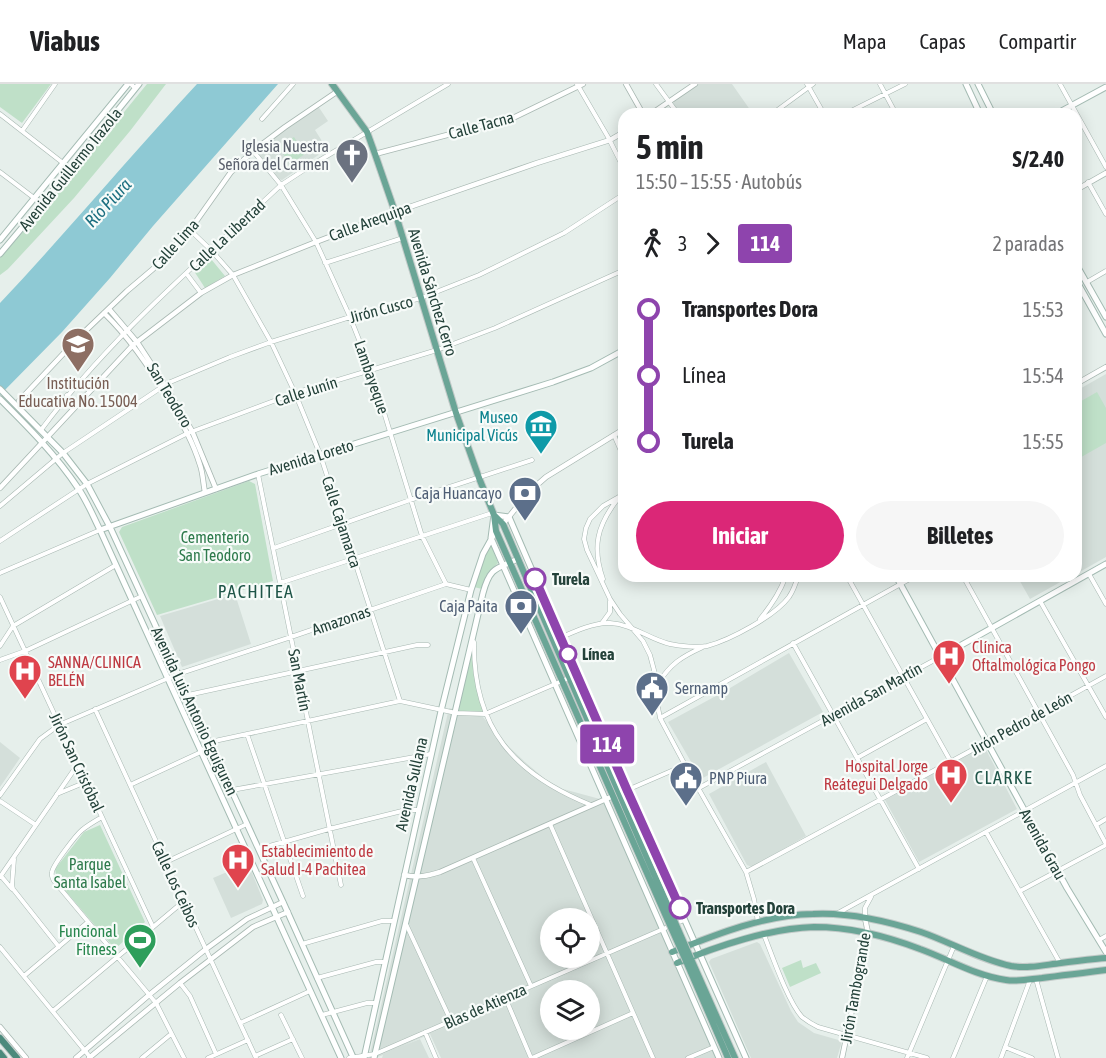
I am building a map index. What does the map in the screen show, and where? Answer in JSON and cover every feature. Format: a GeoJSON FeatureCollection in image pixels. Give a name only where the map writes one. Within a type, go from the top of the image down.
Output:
{"type":"FeatureCollection","features":[{"type":"Feature","properties":{"kind":"highway"},"geometry":{"type":"LineString","coordinates":[[0,1038],[17,1058]]}},
{"type":"Feature","properties":{"kind":"highway"},"geometry":{"type":"LineString","coordinates":[[0,1053],[4,1058]]}},
{"type":"Feature","properties":{"kind":"main road","name":"Avenida Sánchez Cerro"},"geometry":{"type":"LineString","coordinates":[[332,84],[367,132],[375,154],[456,413],[494,514],[496,531],[506,564],[555,685],[719,1058]]}},
{"type":"Feature","properties":{"kind":"main road"},"geometry":{"type":"LineString","coordinates":[[966,84],[977,108]]}},
{"type":"Feature","properties":{"kind":"main road"},"geometry":{"type":"LineString","coordinates":[[978,84],[990,108]]}},
{"type":"Feature","properties":{"kind":"main road","name":"Avenida Guillermo Irazola"},"geometry":{"type":"LineString","coordinates":[[0,240],[63,163],[133,85]]}},
{"type":"Feature","properties":{"kind":"main road","name":"Avenida Guillermo Irazola"},"geometry":{"type":"LineString","coordinates":[[0,254],[42,204],[133,85]]}},
{"type":"Feature","properties":{"kind":"main road"},"geometry":{"type":"LineString","coordinates":[[1068,108],[1106,87]]}},
{"type":"Feature","properties":{"kind":"main road"},"geometry":{"type":"LineString","coordinates":[[1082,275],[1106,317]]}},
{"type":"Feature","properties":{"kind":"main road"},"geometry":{"type":"LineString","coordinates":[[1082,291],[1106,334]]}},
{"type":"Feature","properties":{"kind":"main road","name":"Avenida Loreto"},"geometry":{"type":"LineString","coordinates":[[100,530],[258,474],[553,382],[591,368],[618,353]]}},
{"type":"Feature","properties":{"kind":"main road","name":"Avenida Luis Antonio Eguiguren"},"geometry":{"type":"LineString","coordinates":[[0,389],[10,399],[17,402],[63,453],[87,484],[110,527],[288,912],[351,1057]]}},
{"type":"Feature","properties":{"kind":"main road","name":"Avenida Luis Antonio Eguiguren"},"geometry":{"type":"LineString","coordinates":[[2,402],[56,459],[79,490],[100,530],[341,1058]]}},
{"type":"Feature","properties":{"kind":"main road","name":"Avenida Sánchez Cerro"},"geometry":{"type":"LineString","coordinates":[[494,514],[503,524],[566,680],[688,960],[728,1058]]}},
{"type":"Feature","properties":{"kind":"main road","name":"Avenida Sánchez Cerro"},"geometry":{"type":"LineString","coordinates":[[494,514],[491,538],[556,666],[566,680]]}},
{"type":"Feature","properties":{"kind":"main road"},"geometry":{"type":"LineString","coordinates":[[494,514],[509,517],[746,1058]]}},
{"type":"Feature","properties":{"kind":"main road","name":"Avenida Sullana"},"geometry":{"type":"LineString","coordinates":[[364,1056],[441,711],[471,590],[483,554],[491,538],[503,524]]}},
{"type":"Feature","properties":{"kind":"main road","name":"Avenida Sullana"},"geometry":{"type":"LineString","coordinates":[[374,1056],[487,579],[496,568],[518,559]]}},
{"type":"Feature","properties":{"kind":"main road","name":"Avenida San Martín"},"geometry":{"type":"LineString","coordinates":[[1082,578],[1106,564]]}},
{"type":"Feature","properties":{"kind":"main road","name":"Avenida San Martín"},"geometry":{"type":"LineString","coordinates":[[940,657],[1074,582]]}},
{"type":"Feature","properties":{"kind":"main road","name":"Avenida Grau"},"geometry":{"type":"LineString","coordinates":[[900,584],[1058,871],[1106,952]]}},
{"type":"Feature","properties":{"kind":"main road"},"geometry":{"type":"LineString","coordinates":[[549,670],[556,666]]}},
{"type":"Feature","properties":{"kind":"main road"},"geometry":{"type":"LineString","coordinates":[[672,952],[735,928],[758,922],[812,914],[836,914],[896,924],[1010,966],[1029,968],[1106,958]]}},
{"type":"Feature","properties":{"kind":"main road"},"geometry":{"type":"LineString","coordinates":[[677,963],[699,954],[764,935],[812,927],[868,933],[894,940],[987,976],[1008,981],[1106,970]]}},
{"type":"Feature","properties":{"kind":"main road","name":"Avenida Sánchez Cerro"},"geometry":{"type":"LineString","coordinates":[[688,960],[735,1058]]}},
{"type":"Feature","properties":{"kind":"street"},"geometry":{"type":"LineString","coordinates":[[22,131],[55,84]]}},
{"type":"Feature","properties":{"kind":"street"},"geometry":{"type":"LineString","coordinates":[[262,119],[293,84]]}},
{"type":"Feature","properties":{"kind":"street","name":"Calle La Libertad"},"geometry":{"type":"LineString","coordinates":[[41,430],[67,395],[125,331],[281,185],[448,84]]}},
{"type":"Feature","properties":{"kind":"street"},"geometry":{"type":"LineString","coordinates":[[626,84],[640,108]]}},
{"type":"Feature","properties":{"kind":"street"},"geometry":{"type":"LineString","coordinates":[[656,84],[674,108]]}},
{"type":"Feature","properties":{"kind":"street"},"geometry":{"type":"LineString","coordinates":[[660,108],[695,84]]}},
{"type":"Feature","properties":{"kind":"street"},"geometry":{"type":"LineString","coordinates":[[880,84],[893,108]]}},
{"type":"Feature","properties":{"kind":"street"},"geometry":{"type":"LineString","coordinates":[[856,108],[905,84]]}},
{"type":"Feature","properties":{"kind":"street"},"geometry":{"type":"LineString","coordinates":[[1060,84],[1072,106]]}},
{"type":"Feature","properties":{"kind":"street"},"geometry":{"type":"LineString","coordinates":[[579,85],[618,157]]}},
{"type":"Feature","properties":{"kind":"street","name":"Calle Tacna"},"geometry":{"type":"LineString","coordinates":[[375,154],[516,117],[579,85]]}},
{"type":"Feature","properties":{"kind":"street"},"geometry":{"type":"LineString","coordinates":[[780,108],[809,85],[821,108]]}},
{"type":"Feature","properties":{"kind":"street","name":"Calle Lima"},"geometry":{"type":"LineString","coordinates":[[17,402],[78,338],[153,269],[190,230],[227,178],[253,151],[338,91]]}},
{"type":"Feature","properties":{"kind":"street"},"geometry":{"type":"LineString","coordinates":[[0,114],[63,163]]}},
{"type":"Feature","properties":{"kind":"street"},"geometry":{"type":"LineString","coordinates":[[1082,124],[1106,167]]}},
{"type":"Feature","properties":{"kind":"street","name":"Calle Arequipa"},"geometry":{"type":"LineString","coordinates":[[0,488],[135,343],[201,293],[233,275],[395,212],[618,135]]}},
{"type":"Feature","properties":{"kind":"street","name":"Lambayeque"},"geometry":{"type":"LineString","coordinates":[[253,151],[281,185],[316,242],[350,317],[371,370],[422,536],[446,584]]}},
{"type":"Feature","properties":{"kind":"street"},"geometry":{"type":"LineString","coordinates":[[0,172],[42,204]]}},
{"type":"Feature","properties":{"kind":"street"},"geometry":{"type":"LineString","coordinates":[[1082,186],[1106,172]]}},
{"type":"Feature","properties":{"kind":"street"},"geometry":{"type":"LineString","coordinates":[[1088,182],[1106,214]]}},
{"type":"Feature","properties":{"kind":"street","name":"Jirón Cusco"},"geometry":{"type":"LineString","coordinates":[[0,506],[63,453],[163,386],[230,357],[272,342],[350,317],[421,298],[479,275],[564,233],[618,198]]}},
{"type":"Feature","properties":{"kind":"street","name":"Calle Cajamarca"},"geometry":{"type":"LineString","coordinates":[[190,230],[233,275],[272,342],[295,393],[320,454],[399,701]]}},
{"type":"Feature","properties":{"kind":"street"},"geometry":{"type":"LineString","coordinates":[[325,263],[403,238]]}},
{"type":"Feature","properties":{"kind":"street"},"geometry":{"type":"LineString","coordinates":[[1086,283],[1106,271]]}},
{"type":"Feature","properties":{"kind":"street"},"geometry":{"type":"LineString","coordinates":[[186,273],[201,293]]}},
{"type":"Feature","properties":{"kind":"street","name":"Calle Junín"},"geometry":{"type":"LineString","coordinates":[[0,541],[87,484],[190,432],[295,393],[437,350],[495,328],[618,273]]}},
{"type":"Feature","properties":{"kind":"street","name":"San Teodoro"},"geometry":{"type":"LineString","coordinates":[[107,311],[135,343],[163,386],[190,432],[216,489]]}},
{"type":"Feature","properties":{"kind":"street"},"geometry":{"type":"LineString","coordinates":[[1082,381],[1106,367]]}},
{"type":"Feature","properties":{"kind":"street"},"geometry":{"type":"LineString","coordinates":[[67,395],[77,405]]}},
{"type":"Feature","properties":{"kind":"street","name":"San Teodoro"},"geometry":{"type":"LineString","coordinates":[[190,432],[201,467],[205,492]]}},
{"type":"Feature","properties":{"kind":"street"},"geometry":{"type":"LineString","coordinates":[[503,524],[529,492],[546,477],[618,432]]}},
{"type":"Feature","properties":{"kind":"street"},"geometry":{"type":"LineString","coordinates":[[614,434],[618,444]]}},
{"type":"Feature","properties":{"kind":"street"},"geometry":{"type":"LineString","coordinates":[[274,548],[532,460]]}},
{"type":"Feature","properties":{"kind":"street","name":"San Martín"},"geometry":{"type":"LineString","coordinates":[[258,474],[341,885]]}},
{"type":"Feature","properties":{"kind":"street"},"geometry":{"type":"LineString","coordinates":[[0,495],[5,501]]}},
{"type":"Feature","properties":{"kind":"street"},"geometry":{"type":"LineString","coordinates":[[602,623],[610,612],[611,605],[600,568],[597,545],[602,521],[617,499]]}},
{"type":"Feature","properties":{"kind":"street"},"geometry":{"type":"LineString","coordinates":[[617,499],[608,502],[590,519],[584,539],[587,550],[610,599],[633,628],[650,655],[657,686],[660,718],[746,872],[758,922]]}},
{"type":"Feature","properties":{"kind":"street"},"geometry":{"type":"LineString","coordinates":[[280,583],[494,514]]}},
{"type":"Feature","properties":{"kind":"street","name":"Avenida Loreto"},"geometry":{"type":"LineString","coordinates":[[0,573],[100,530]]}},
{"type":"Feature","properties":{"kind":"street"},"geometry":{"type":"LineString","coordinates":[[0,646],[13,626],[116,565]]}},
{"type":"Feature","properties":{"kind":"street"},"geometry":{"type":"LineString","coordinates":[[1089,574],[1106,604]]}},
{"type":"Feature","properties":{"kind":"street"},"geometry":{"type":"LineString","coordinates":[[755,624],[768,610],[783,582]]}},
{"type":"Feature","properties":{"kind":"street"},"geometry":{"type":"LineString","coordinates":[[657,686],[673,664],[683,657],[737,634],[769,615],[783,604],[796,582]]}},
{"type":"Feature","properties":{"kind":"street"},"geometry":{"type":"LineString","coordinates":[[850,582],[951,762]]}},
{"type":"Feature","properties":{"kind":"street"},"geometry":{"type":"LineString","coordinates":[[660,718],[904,582]]}},
{"type":"Feature","properties":{"kind":"street"},"geometry":{"type":"LineString","coordinates":[[966,582],[1073,775],[1080,795],[1106,844],[1020,891]]}},
{"type":"Feature","properties":{"kind":"street"},"geometry":{"type":"LineString","coordinates":[[446,584],[471,590]]}},
{"type":"Feature","properties":{"kind":"street","name":"Amazonas"},"geometry":{"type":"LineString","coordinates":[[0,795],[40,739],[59,725],[178,674],[446,584]]}},
{"type":"Feature","properties":{"kind":"street"},"geometry":{"type":"LineString","coordinates":[[0,660],[25,651],[142,596]]}},
{"type":"Feature","properties":{"kind":"street","name":"Jirón San Cristóbal"},"geometry":{"type":"LineString","coordinates":[[0,597],[153,927]]}},
{"type":"Feature","properties":{"kind":"street"},"geometry":{"type":"LineString","coordinates":[[1040,601],[1106,717]]}},
{"type":"Feature","properties":{"kind":"street"},"geometry":{"type":"LineString","coordinates":[[552,641],[602,623],[612,623],[633,628],[653,639],[673,645],[705,646]]}},
{"type":"Feature","properties":{"kind":"street"},"geometry":{"type":"LineString","coordinates":[[474,632],[477,687],[485,714],[506,747],[528,770],[547,784],[592,805]]}},
{"type":"Feature","properties":{"kind":"street"},"geometry":{"type":"LineString","coordinates":[[793,643],[919,868]]}},
{"type":"Feature","properties":{"kind":"street"},"geometry":{"type":"LineString","coordinates":[[188,695],[417,645],[428,645]]}},
{"type":"Feature","properties":{"kind":"street","name":"Avenida San Martín"},"geometry":{"type":"LineString","coordinates":[[699,788],[940,657]]}},
{"type":"Feature","properties":{"kind":"street","name":"Jirón Pedro de León"},"geometry":{"type":"LineString","coordinates":[[746,872],[1106,676]]}},
{"type":"Feature","properties":{"kind":"street"},"geometry":{"type":"LineString","coordinates":[[130,785],[201,752],[210,742],[399,701],[441,711],[485,714],[566,680]]}},
{"type":"Feature","properties":{"kind":"street","name":"Calle Los Ceibos"},"geometry":{"type":"LineString","coordinates":[[95,709],[256,1057]]}},
{"type":"Feature","properties":{"kind":"street"},"geometry":{"type":"LineString","coordinates":[[857,758],[927,719]]}},
{"type":"Feature","properties":{"kind":"street"},"geometry":{"type":"LineString","coordinates":[[247,734],[303,896]]}},
{"type":"Feature","properties":{"kind":"street"},"geometry":{"type":"LineString","coordinates":[[232,790],[432,754]]}},
{"type":"Feature","properties":{"kind":"street"},"geometry":{"type":"LineString","coordinates":[[59,947],[13,889],[0,877],[78,764]]}},
{"type":"Feature","properties":{"kind":"street"},"geometry":{"type":"LineString","coordinates":[[404,875],[415,877],[440,872],[685,765]]}},
{"type":"Feature","properties":{"kind":"street"},"geometry":{"type":"LineString","coordinates":[[836,914],[1106,766]]}},
{"type":"Feature","properties":{"kind":"street"},"geometry":{"type":"LineString","coordinates":[[57,795],[86,782]]}},
{"type":"Feature","properties":{"kind":"street"},"geometry":{"type":"LineString","coordinates":[[0,801],[36,825]]}},
{"type":"Feature","properties":{"kind":"street"},"geometry":{"type":"LineString","coordinates":[[259,849],[406,810],[419,810]]}},
{"type":"Feature","properties":{"kind":"street"},"geometry":{"type":"LineString","coordinates":[[102,817],[80,831],[55,865],[52,877],[156,1003],[183,1058]]}},
{"type":"Feature","properties":{"kind":"street"},"geometry":{"type":"LineString","coordinates":[[1096,825],[1106,819]]}},
{"type":"Feature","properties":{"kind":"street"},"geometry":{"type":"LineString","coordinates":[[166,862],[247,824]]}},
{"type":"Feature","properties":{"kind":"street"},"geometry":{"type":"LineString","coordinates":[[550,824],[653,1058]]}},
{"type":"Feature","properties":{"kind":"street"},"geometry":{"type":"LineString","coordinates":[[986,832],[1060,963]]}},
{"type":"Feature","properties":{"kind":"street"},"geometry":{"type":"LineString","coordinates":[[13,889],[15,856]]}},
{"type":"Feature","properties":{"kind":"street"},"geometry":{"type":"LineString","coordinates":[[473,858],[531,986]]}},
{"type":"Feature","properties":{"kind":"street"},"geometry":{"type":"LineString","coordinates":[[865,918],[864,908],[873,894]]}},
{"type":"Feature","properties":{"kind":"street"},"geometry":{"type":"LineString","coordinates":[[53,1011],[184,901]]}},
{"type":"Feature","properties":{"kind":"street"},"geometry":{"type":"LineString","coordinates":[[76,1058],[206,949],[247,919],[283,902]]}},
{"type":"Feature","properties":{"kind":"street"},"geometry":{"type":"LineString","coordinates":[[0,947],[90,1057],[210,958],[253,927],[288,912]]}},
{"type":"Feature","properties":{"kind":"street","name":"Jirón Tambogrande"},"geometry":{"type":"LineString","coordinates":[[842,1058],[868,933],[865,918]]}},
{"type":"Feature","properties":{"kind":"street","name":"Blas de Atienza"},"geometry":{"type":"LineString","coordinates":[[351,1057],[374,1056],[504,997],[684,920]]}},
{"type":"Feature","properties":{"kind":"street"},"geometry":{"type":"LineString","coordinates":[[302,944],[382,921],[394,921]]}},
{"type":"Feature","properties":{"kind":"street"},"geometry":{"type":"LineString","coordinates":[[24,976],[88,922]]}},
{"type":"Feature","properties":{"kind":"street"},"geometry":{"type":"LineString","coordinates":[[405,922],[452,1021]]}},
{"type":"Feature","properties":{"kind":"street"},"geometry":{"type":"LineString","coordinates":[[764,935],[794,1006],[801,1016],[818,1027],[927,1058]]}},
{"type":"Feature","properties":{"kind":"street"},"geometry":{"type":"LineString","coordinates":[[1098,940],[1106,936]]}},
{"type":"Feature","properties":{"kind":"street"},"geometry":{"type":"LineString","coordinates":[[907,1058],[955,945]]}},
{"type":"Feature","properties":{"kind":"street"},"geometry":{"type":"LineString","coordinates":[[317,978],[376,962],[385,962]]}},
{"type":"Feature","properties":{"kind":"street"},"geometry":{"type":"LineString","coordinates":[[952,1058],[987,976]]}},
{"type":"Feature","properties":{"kind":"street"},"geometry":{"type":"LineString","coordinates":[[1001,1058],[1033,979]]}},
{"type":"Feature","properties":{"kind":"street"},"geometry":{"type":"LineString","coordinates":[[1033,979],[1058,1058]]}},
{"type":"Feature","properties":{"kind":"street"},"geometry":{"type":"LineString","coordinates":[[180,983],[190,996],[216,1054]]}},
{"type":"Feature","properties":{"kind":"street"},"geometry":{"type":"LineString","coordinates":[[240,1023],[310,991]]}},
{"type":"Feature","properties":{"kind":"street"},"geometry":{"type":"LineString","coordinates":[[504,997],[532,1058],[633,1013]]}},
{"type":"Feature","properties":{"kind":"street"},"geometry":{"type":"LineString","coordinates":[[321,1015],[367,1003],[376,1003]]}},
{"type":"Feature","properties":{"kind":"street"},"geometry":{"type":"LineString","coordinates":[[281,1015],[302,1058]]}},
{"type":"Feature","properties":{"kind":"street"},"geometry":{"type":"LineString","coordinates":[[0,1027],[26,1058]]}},
{"type":"Feature","properties":{"kind":"street"},"geometry":{"type":"LineString","coordinates":[[425,1032],[436,1058]]}},
{"type":"Feature","properties":{"kind":"street"},"geometry":{"type":"LineString","coordinates":[[142,1058],[171,1034]]}},
{"type":"Feature","properties":{"kind":"street"},"geometry":{"type":"LineString","coordinates":[[256,1057],[293,1039]]}},
{"type":"Feature","properties":{"kind":"street"},"geometry":{"type":"LineString","coordinates":[[208,1058],[248,1040]]}},
{"type":"Feature","properties":{"kind":"street"},"geometry":{"type":"LineString","coordinates":[[688,1058],[714,1047]]}},
{"type":"Feature","properties":{"kind":"street"},"geometry":{"type":"LineString","coordinates":[[1005,1047],[1032,1058]]}},
{"type":"Feature","properties":{"kind":"shaded area"},"geometry":{"type":"Polygon","coordinates":[[[698,84],[732,84],[749,108],[675,108],[674,101],[698,84]]]}},
{"type":"Feature","properties":{"kind":"shaded area"},"geometry":{"type":"Polygon","coordinates":[[[318,106],[328,121],[315,130],[327,149],[282,180],[278,179],[256,152],[257,149],[318,106]]]}},
{"type":"Feature","properties":{"kind":"shaded area"},"geometry":{"type":"Polygon","coordinates":[[[1106,374],[1106,557],[1082,571],[1082,388],[1106,374]]]}},
{"type":"Feature","properties":{"kind":"shaded area"},"geometry":{"type":"Polygon","coordinates":[[[1020,582],[1060,582],[1030,599],[1020,582]]]}},
{"type":"Feature","properties":{"kind":"shaded area"},"geometry":{"type":"Polygon","coordinates":[[[235,594],[251,644],[182,667],[160,616],[235,594]]]}},
{"type":"Feature","properties":{"kind":"shaded area"},"geometry":{"type":"Polygon","coordinates":[[[789,653],[823,712],[701,779],[668,722],[789,653]]]}},
{"type":"Feature","properties":{"kind":"shaded area"},"geometry":{"type":"Polygon","coordinates":[[[449,708],[483,717],[503,741],[545,779],[563,789],[611,802],[716,1058],[441,1058],[430,1034],[400,1047],[420,1039],[429,1058],[382,1058],[383,1055],[369,1058],[449,708]]]}},
{"type":"Feature","properties":{"kind":"shaded area"},"geometry":{"type":"Polygon","coordinates":[[[0,742],[20,758],[0,787],[0,742]]]}},
{"type":"Feature","properties":{"kind":"shaded area","name":"Hospital Jorge Reátegui Delgado"},"geometry":{"type":"Polygon","coordinates":[[[984,746],[1017,809],[919,862],[885,800],[984,746]]]}},
{"type":"Feature","properties":{"kind":"shaded area"},"geometry":{"type":"Polygon","coordinates":[[[766,762],[806,836],[752,867],[747,865],[709,794],[766,762]]]}},
{"type":"Feature","properties":{"kind":"shaded area","name":"Establecimiento de Salud I-4 Pachitea"},"geometry":{"type":"Polygon","coordinates":[[[248,863],[263,900],[262,904],[231,918],[213,878],[248,863]]]}},
{"type":"Feature","properties":{"kind":"shaded area"},"geometry":{"type":"Polygon","coordinates":[[[757,942],[798,1022],[814,1033],[842,1041],[837,1058],[751,1058],[709,962],[711,959],[757,942]]]}},
{"type":"Feature","properties":{"kind":"green space"},"geometry":{"type":"Polygon","coordinates":[[[0,84],[51,84],[22,123],[0,107],[0,84]]]}},
{"type":"Feature","properties":{"kind":"green space"},"geometry":{"type":"Polygon","coordinates":[[[147,84],[166,84],[74,198],[0,275],[0,258],[62,188],[147,84]]]}},
{"type":"Feature","properties":{"kind":"green space"},"geometry":{"type":"Polygon","coordinates":[[[294,137],[305,154],[290,164],[278,147],[294,137]]]}},
{"type":"Feature","properties":{"kind":"green space"},"geometry":{"type":"Polygon","coordinates":[[[211,259],[225,276],[205,288],[194,271],[211,259]]]}},
{"type":"Feature","properties":{"kind":"green space"},"geometry":{"type":"Polygon","coordinates":[[[1097,392],[1106,408],[1106,443],[1082,457],[1082,401],[1097,392]]]}},
{"type":"Feature","properties":{"kind":"green space","name":"Cementerio San Teodoro"},"geometry":{"type":"Polygon","coordinates":[[[249,481],[255,484],[273,581],[157,615],[119,532],[122,527],[249,481]]]}},
{"type":"Feature","properties":{"kind":"green space"},"geometry":{"type":"Polygon","coordinates":[[[491,544],[498,563],[486,575],[482,589],[474,587],[484,556],[491,544]]]}},
{"type":"Feature","properties":{"kind":"green space"},"geometry":{"type":"Polygon","coordinates":[[[474,632],[473,660],[485,714],[456,713],[474,632]]]}},
{"type":"Feature","properties":{"kind":"green space","name":"Parque Santa Isabel"},"geometry":{"type":"Polygon","coordinates":[[[100,825],[145,922],[115,949],[57,881],[55,869],[84,832],[100,825]]]}},
{"type":"Feature","properties":{"kind":"green space"},"geometry":{"type":"Polygon","coordinates":[[[801,960],[803,968],[816,963],[821,973],[790,987],[782,968],[801,960]]]}},
{"type":"Feature","properties":{"kind":"water","name":"Río Piura"},"geometry":{"type":"Polygon","coordinates":[[[197,84],[278,84],[62,332],[0,395],[0,303],[197,84]]]}},
{"type":"Feature","properties":{"kind":"bus line","name":"114"},"geometry":{"type":"LineString","coordinates":[[535,579],[680,908]]}},
{"type":"Feature","properties":{"kind":"place","name":"Iglesia Nuestra Señora del Carmen"},"geometry":{"type":"Point","coordinates":[352,184]}},
{"type":"Feature","properties":{"kind":"place","name":"Institución Educativa No. 15004"},"geometry":{"type":"Point","coordinates":[78,373]}},
{"type":"Feature","properties":{"kind":"place","name":"Museo Municipal Vicús"},"geometry":{"type":"Point","coordinates":[541,455]}},
{"type":"Feature","properties":{"kind":"place","name":"Caja Huancayo"},"geometry":{"type":"Point","coordinates":[525,522]}},
{"type":"Feature","properties":{"kind":"place","name":"Turela"},"geometry":{"type":"Point","coordinates":[535,579]}},
{"type":"Feature","properties":{"kind":"place","name":"Caja Paita"},"geometry":{"type":"Point","coordinates":[521,635]}},
{"type":"Feature","properties":{"kind":"place","name":"Línea"},"geometry":{"type":"Point","coordinates":[568,654]}},
{"type":"Feature","properties":{"kind":"place","name":"Clínica Oftalmológica Pongo"},"geometry":{"type":"Point","coordinates":[949,685]}},
{"type":"Feature","properties":{"kind":"place","name":"SANNA/CLINICA BELÉN"},"geometry":{"type":"Point","coordinates":[25,700]}},
{"type":"Feature","properties":{"kind":"place","name":"Sernamp"},"geometry":{"type":"Point","coordinates":[652,717]}},
{"type":"Feature","properties":{"kind":"place","name":"Hospital Jorge Reátegui Delgado"},"geometry":{"type":"Point","coordinates":[951,804]}},
{"type":"Feature","properties":{"kind":"place","name":"PNP Piura"},"geometry":{"type":"Point","coordinates":[686,807]}},
{"type":"Feature","properties":{"kind":"place","name":"Establecimiento de Salud I-4 Pachitea"},"geometry":{"type":"Point","coordinates":[238,889]}},
{"type":"Feature","properties":{"kind":"place","name":"Transportes Dora"},"geometry":{"type":"Point","coordinates":[680,908]}},
{"type":"Feature","properties":{"kind":"place","name":"Funcional Fitness"},"geometry":{"type":"Point","coordinates":[140,969]}},
{"type":"Feature","properties":{"kind":"district","name":"PACHITEA"},"geometry":{"type":"Point","coordinates":[256,592]}},
{"type":"Feature","properties":{"kind":"district","name":"CLARKE"},"geometry":{"type":"Point","coordinates":[1004,778]}}]}
